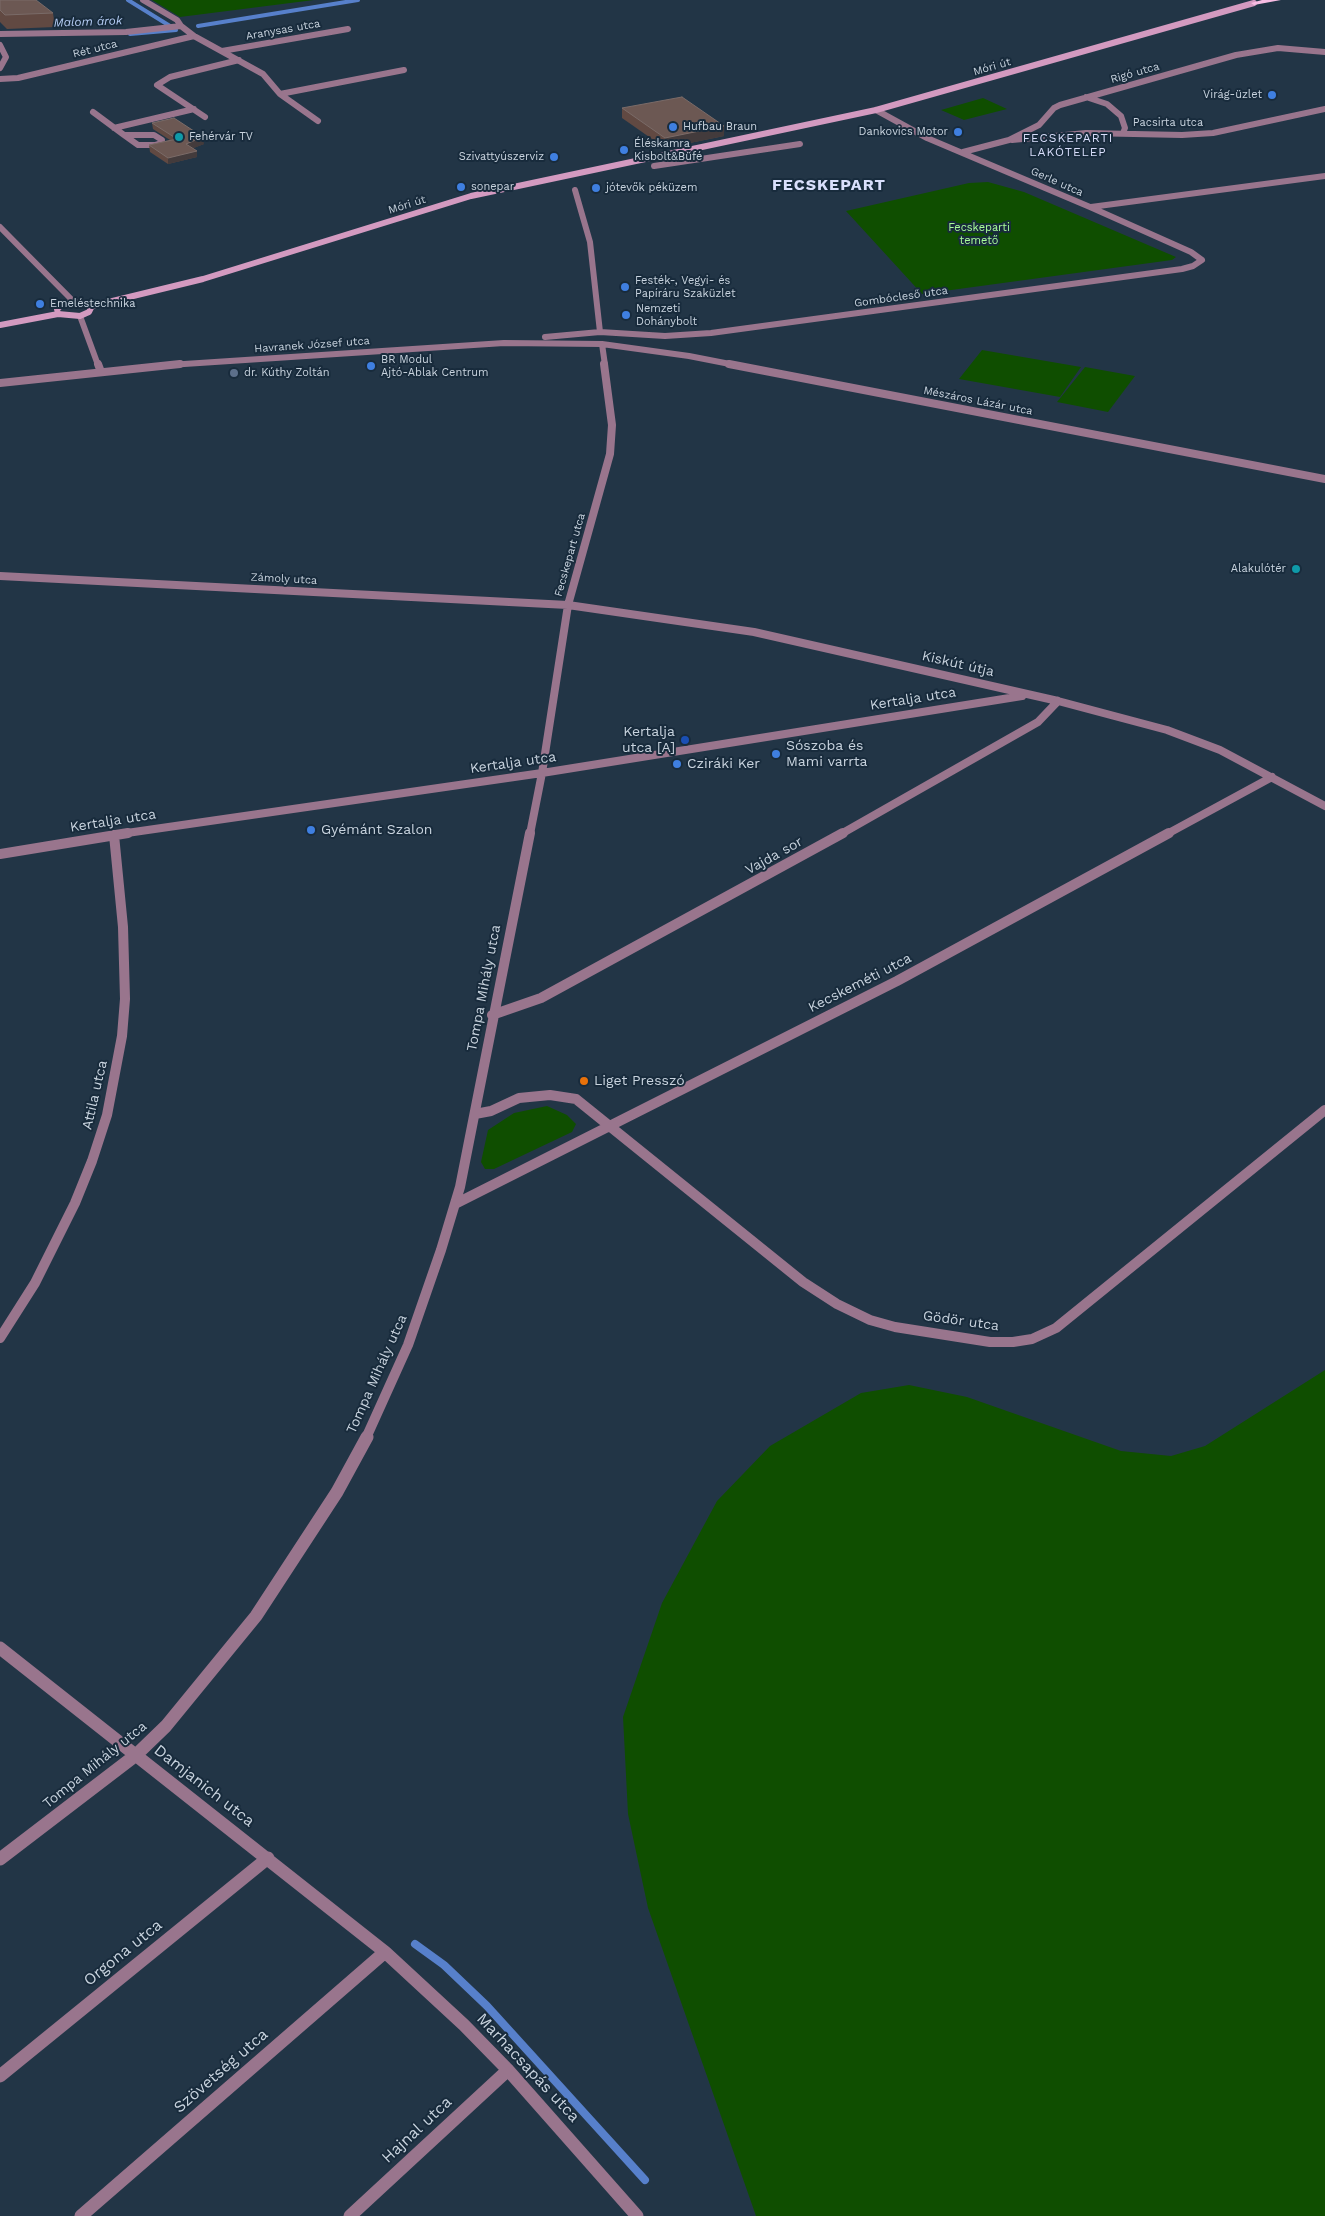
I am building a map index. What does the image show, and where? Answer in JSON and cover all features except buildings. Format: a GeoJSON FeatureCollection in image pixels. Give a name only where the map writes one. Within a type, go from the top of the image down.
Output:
{"type":"FeatureCollection","features":[{"type":"Feature","properties":{"kind":"main road"},"geometry":{"type":"LineString","coordinates":[[1256,2],[1265,0]]}},
{"type":"Feature","properties":{"kind":"main road"},"geometry":{"type":"LineString","coordinates":[[1256,2],[1278,0]]}},
{"type":"Feature","properties":{"kind":"main road","name":"Móri út"},"geometry":{"type":"LineString","coordinates":[[92,306],[203,280],[471,196],[876,110],[1256,2]]}},
{"type":"Feature","properties":{"kind":"main road"},"geometry":{"type":"LineString","coordinates":[[0,325],[58,314],[80,316],[89,312],[92,306],[74,302],[62,305],[58,309],[58,314]]}},
{"type":"Feature","properties":{"kind":"street","name":"Aranysas utca"},"geometry":{"type":"LineString","coordinates":[[144,0],[177,20],[181,26],[194,36],[263,74],[280,94],[318,120]]}},
{"type":"Feature","properties":{"kind":"street"},"geometry":{"type":"LineString","coordinates":[[0,34],[126,32],[181,26]]}},
{"type":"Feature","properties":{"kind":"street","name":"Aranysas utca"},"geometry":{"type":"LineString","coordinates":[[222,52],[348,28]]}},
{"type":"Feature","properties":{"kind":"street","name":"Rét utca"},"geometry":{"type":"LineString","coordinates":[[0,79],[26,76],[194,36]]}},
{"type":"Feature","properties":{"kind":"street"},"geometry":{"type":"LineString","coordinates":[[0,45],[6,57],[0,68]]}},
{"type":"Feature","properties":{"kind":"street","name":"Rigó utca"},"geometry":{"type":"LineString","coordinates":[[963,152],[1009,140],[1039,125],[1054,108],[1086,97],[1251,51],[1278,48],[1325,52]]}},
{"type":"Feature","properties":{"kind":"street","name":"Aranysas utca"},"geometry":{"type":"LineString","coordinates":[[205,117],[157,85],[159,82],[170,77],[239,60]]}},
{"type":"Feature","properties":{"kind":"street"},"geometry":{"type":"LineString","coordinates":[[280,94],[404,70]]}},
{"type":"Feature","properties":{"kind":"street"},"geometry":{"type":"LineString","coordinates":[[1086,97],[1107,104],[1121,116],[1125,128],[1123,133]]}},
{"type":"Feature","properties":{"kind":"street"},"geometry":{"type":"LineString","coordinates":[[114,128],[194,109]]}},
{"type":"Feature","properties":{"kind":"street","name":"Pacsirta utca"},"geometry":{"type":"LineString","coordinates":[[1009,140],[1077,134],[1170,135],[1213,132],[1325,109]]}},
{"type":"Feature","properties":{"kind":"street","name":"Gerle utca"},"geometry":{"type":"LineString","coordinates":[[876,110],[927,138],[1090,207],[1191,252],[1202,260]]}},
{"type":"Feature","properties":{"kind":"street"},"geometry":{"type":"LineString","coordinates":[[93,112],[114,128],[138,145],[155,145],[161,143],[162,140],[154,135],[124,135]]}},
{"type":"Feature","properties":{"kind":"street"},"geometry":{"type":"LineString","coordinates":[[733,139],[752,150]]}},
{"type":"Feature","properties":{"kind":"street"},"geometry":{"type":"LineString","coordinates":[[654,166],[800,144]]}},
{"type":"Feature","properties":{"kind":"street"},"geometry":{"type":"LineString","coordinates":[[1090,207],[1325,176]]}},
{"type":"Feature","properties":{"kind":"street"},"geometry":{"type":"LineString","coordinates":[[575,190],[590,242],[600,332]]}},
{"type":"Feature","properties":{"kind":"street"},"geometry":{"type":"LineString","coordinates":[[0,227],[74,302]]}},
{"type":"Feature","properties":{"kind":"street","name":"Gombócleső utca"},"geometry":{"type":"LineString","coordinates":[[517,342],[587,332],[656,336],[755,328],[1182,269],[1193,266],[1202,260]]}},
{"type":"Feature","properties":{"kind":"street"},"geometry":{"type":"LineString","coordinates":[[80,316],[101,372]]}},
{"type":"Feature","properties":{"kind":"street"},"geometry":{"type":"LineString","coordinates":[[585,343],[587,332]]}},
{"type":"Feature","properties":{"kind":"street"},"geometry":{"type":"LineString","coordinates":[[626,346],[631,334]]}},
{"type":"Feature","properties":{"kind":"street","name":"Havranek József utca"},"geometry":{"type":"LineString","coordinates":[[0,383],[196,362],[517,342],[626,346]]}},
{"type":"Feature","properties":{"kind":"street","name":"Fecskepart utca"},"geometry":{"type":"LineString","coordinates":[[542,772],[568,605],[610,454],[612,440],[602,344]]}},
{"type":"Feature","properties":{"kind":"street","name":"Mészáros Lázár utca"},"geometry":{"type":"LineString","coordinates":[[626,346],[689,356],[1325,479]]}},
{"type":"Feature","properties":{"kind":"street","name":"Zámoly utca"},"geometry":{"type":"LineString","coordinates":[[0,576],[568,605]]}},
{"type":"Feature","properties":{"kind":"street","name":"Kiskút útja"},"geometry":{"type":"LineString","coordinates":[[568,605],[754,632],[806,642],[1058,701],[1189,738],[1220,750],[1325,806]]}},
{"type":"Feature","properties":{"kind":"street","name":"Kertalja utca"},"geometry":{"type":"LineString","coordinates":[[0,854],[114,834],[542,772],[981,701],[1030,695]]}},
{"type":"Feature","properties":{"kind":"street","name":"Vajda sor"},"geometry":{"type":"LineString","coordinates":[[492,1015],[541,998],[734,894],[1038,722],[1058,701]]}},
{"type":"Feature","properties":{"kind":"street","name":"Tompa Mihály utca"},"geometry":{"type":"LineString","coordinates":[[0,1858],[136,1755],[166,1726],[256,1616],[337,1492],[372,1427],[408,1346],[455,1204],[475,1114],[492,1015],[542,772]]}},
{"type":"Feature","properties":{"kind":"street","name":"Kecskeméti utca"},"geometry":{"type":"LineString","coordinates":[[455,1204],[897,980],[1272,777]]}},
{"type":"Feature","properties":{"kind":"street","name":"Attila utca"},"geometry":{"type":"LineString","coordinates":[[0,1338],[35,1283],[72,1211],[92,1162],[107,1115],[122,1036],[125,999],[123,936],[114,834]]}},
{"type":"Feature","properties":{"kind":"street","name":"Gödör utca"},"geometry":{"type":"LineString","coordinates":[[475,1114],[491,1110],[519,1098],[556,1096],[576,1099],[803,1282],[837,1304],[870,1320],[895,1327],[990,1342],[1013,1342],[1032,1340],[1056,1328],[1325,1110]]}},
{"type":"Feature","properties":{"kind":"street","name":"Damjanich utca"},"geometry":{"type":"LineString","coordinates":[[0,1648],[385,1952]]}},
{"type":"Feature","properties":{"kind":"street","name":"Orgona utca"},"geometry":{"type":"LineString","coordinates":[[0,2076],[268,1858]]}},
{"type":"Feature","properties":{"kind":"street","name":"Marhacsapás utca"},"geometry":{"type":"LineString","coordinates":[[385,1952],[464,2025],[508,2070],[637,2216]]}},
{"type":"Feature","properties":{"kind":"street","name":"Szövetség utca"},"geometry":{"type":"LineString","coordinates":[[81,2216],[385,1952]]}},
{"type":"Feature","properties":{"kind":"street","name":"Hajnal utca"},"geometry":{"type":"LineString","coordinates":[[350,2216],[508,2070]]}},
{"type":"Feature","properties":{"kind":"green space"},"geometry":{"type":"Polygon","coordinates":[[[152,0],[314,0],[180,17],[152,0]]]}},
{"type":"Feature","properties":{"kind":"green space"},"geometry":{"type":"Polygon","coordinates":[[[983,98],[1007,109],[964,120],[941,110],[983,98]]]}},
{"type":"Feature","properties":{"kind":"green space","name":"Fecskeparti temető"},"geometry":{"type":"Polygon","coordinates":[[[988,182],[1024,192],[1176,257],[1172,260],[922,294],[846,211],[969,183],[988,182]]]}},
{"type":"Feature","properties":{"kind":"green space"},"geometry":{"type":"Polygon","coordinates":[[[982,350],[1081,367],[1060,397],[959,379],[982,350]]]}},
{"type":"Feature","properties":{"kind":"green space"},"geometry":{"type":"Polygon","coordinates":[[[1085,367],[1135,376],[1108,412],[1057,402],[1085,367]]]}},
{"type":"Feature","properties":{"kind":"green space"},"geometry":{"type":"Polygon","coordinates":[[[547,1106],[567,1115],[576,1124],[572,1132],[494,1169],[485,1169],[481,1162],[488,1130],[514,1113],[547,1106]]]}},
{"type":"Feature","properties":{"kind":"green space"},"geometry":{"type":"Polygon","coordinates":[[[1325,1370],[1325,2216],[756,2216],[648,1908],[628,1814],[623,1717],[662,1603],[717,1501],[770,1446],[861,1393],[909,1385],[967,1397],[1121,1451],[1171,1456],[1205,1446],[1325,1370]]]}},
{"type":"Feature","properties":{"kind":"waterway"},"geometry":{"type":"LineString","coordinates":[[128,0],[170,26]]}},
{"type":"Feature","properties":{"kind":"waterway","name":"Malom árok"},"geometry":{"type":"LineString","coordinates":[[198,26],[358,0]]}},
{"type":"Feature","properties":{"kind":"waterway","name":"Malom árok"},"geometry":{"type":"LineString","coordinates":[[130,34],[176,30]]}},
{"type":"Feature","properties":{"kind":"waterway"},"geometry":{"type":"LineString","coordinates":[[415,1944],[444,1965],[487,2006],[645,2180]]}},
{"type":"Feature","properties":{"kind":"place","name":"Virág-üzlet"},"geometry":{"type":"Point","coordinates":[1272,95]}},
{"type":"Feature","properties":{"kind":"place","name":"Hufbau Braun"},"geometry":{"type":"Point","coordinates":[673,127]}},
{"type":"Feature","properties":{"kind":"place","name":"Dankovics Motor"},"geometry":{"type":"Point","coordinates":[958,132]}},
{"type":"Feature","properties":{"kind":"place","name":"Fehérvár TV"},"geometry":{"type":"Point","coordinates":[179,137]}},
{"type":"Feature","properties":{"kind":"place","name":"Éléskamra Kisbolt&Büfé"},"geometry":{"type":"Point","coordinates":[624,150]}},
{"type":"Feature","properties":{"kind":"place","name":"Szivattyúszerviz"},"geometry":{"type":"Point","coordinates":[554,157]}},
{"type":"Feature","properties":{"kind":"place","name":"sonepar"},"geometry":{"type":"Point","coordinates":[461,187]}},
{"type":"Feature","properties":{"kind":"place","name":"jótevők péküzem"},"geometry":{"type":"Point","coordinates":[596,188]}},
{"type":"Feature","properties":{"kind":"place","name":"Festék-, Vegyi- és Papíráru Szaküzlet"},"geometry":{"type":"Point","coordinates":[625,287]}},
{"type":"Feature","properties":{"kind":"place","name":"Emeléstechnika"},"geometry":{"type":"Point","coordinates":[40,304]}},
{"type":"Feature","properties":{"kind":"place","name":"Nemzeti Dohánybolt"},"geometry":{"type":"Point","coordinates":[626,315]}},
{"type":"Feature","properties":{"kind":"place","name":"BR Modul Ajtó-Ablak Centrum"},"geometry":{"type":"Point","coordinates":[371,366]}},
{"type":"Feature","properties":{"kind":"place","name":"dr. Kúthy Zoltán"},"geometry":{"type":"Point","coordinates":[234,373]}},
{"type":"Feature","properties":{"kind":"place","name":"Alakulótér"},"geometry":{"type":"Point","coordinates":[1296,569]}},
{"type":"Feature","properties":{"kind":"place","name":"Kertalja utca [A]"},"geometry":{"type":"Point","coordinates":[685,740]}},
{"type":"Feature","properties":{"kind":"place","name":"Sószoba és Mami varrta"},"geometry":{"type":"Point","coordinates":[776,754]}},
{"type":"Feature","properties":{"kind":"place","name":"Cziráki Ker"},"geometry":{"type":"Point","coordinates":[677,764]}},
{"type":"Feature","properties":{"kind":"place","name":"Gyémánt Szalon"},"geometry":{"type":"Point","coordinates":[311,830]}},
{"type":"Feature","properties":{"kind":"place","name":"Liget Presszó"},"geometry":{"type":"Point","coordinates":[584,1081]}},
{"type":"Feature","properties":{"kind":"district","name":"FECSKEPARTI LAKÓTELEP"},"geometry":{"type":"Point","coordinates":[1068,145]}},
{"type":"Feature","properties":{"kind":"district","name":"FECSKEPART"},"geometry":{"type":"Point","coordinates":[829,185]}}]}
